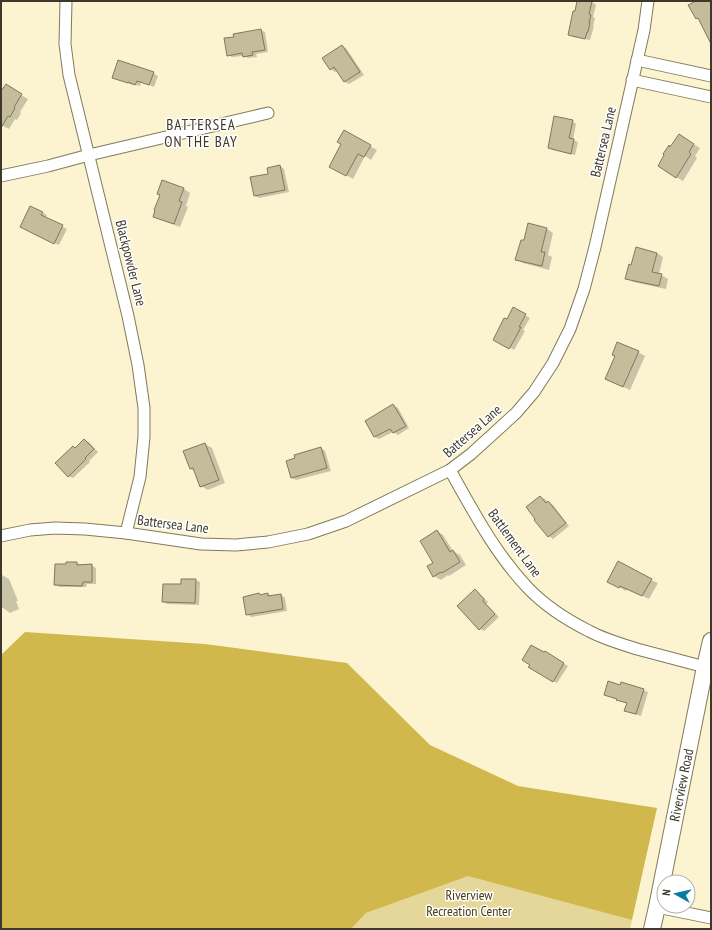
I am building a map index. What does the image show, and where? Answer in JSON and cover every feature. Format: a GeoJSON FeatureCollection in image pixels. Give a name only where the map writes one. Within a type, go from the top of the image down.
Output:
{"type":"FeatureCollection","features":[{"type":"Feature","properties":{"kind":"street","name":"Blackpowder Lane"},"geometry":{"type":"LineString","coordinates":[[66,1],[65,44],[69,75],[128,316],[138,365],[144,408],[144,437],[140,477],[126,533]]}},
{"type":"Feature","properties":{"kind":"street","name":"Battersea Lane"},"geometry":{"type":"LineString","coordinates":[[1,536],[30,530],[55,528],[126,533],[201,544],[236,545],[281,540],[308,534],[346,521],[450,470],[488,439],[516,413],[534,392],[553,363],[570,329],[584,289],[595,247],[644,30],[648,1]]}},
{"type":"Feature","properties":{"kind":"street"},"geometry":{"type":"LineString","coordinates":[[637,60],[711,76]]}},
{"type":"Feature","properties":{"kind":"street"},"geometry":{"type":"LineString","coordinates":[[632,80],[711,98]]}},
{"type":"Feature","properties":{"kind":"street"},"geometry":{"type":"LineString","coordinates":[[1,176],[268,114]]}},
{"type":"Feature","properties":{"kind":"street","name":"Battlement Lane"},"geometry":{"type":"LineString","coordinates":[[450,470],[493,542],[528,588],[544,602],[589,632],[614,642],[705,667]]}},
{"type":"Feature","properties":{"kind":"street","name":"Riverview Road"},"geometry":{"type":"LineString","coordinates":[[664,874],[711,641]]}},
{"type":"Feature","properties":{"kind":"street","name":"Riverview Road"},"geometry":{"type":"LineString","coordinates":[[652,929],[656,911]]}},
{"type":"Feature","properties":{"kind":"street"},"geometry":{"type":"LineString","coordinates":[[691,914],[711,918]]}},
{"type":"Feature","properties":{"kind":"green space","name":"Riverview Recreation Center"},"geometry":{"type":"Polygon","coordinates":[[[468,875],[632,920],[630,929],[351,929],[366,913],[468,875]]]}},
{"type":"Feature","properties":{"kind":"shaded area"},"geometry":{"type":"Polygon","coordinates":[[[25,632],[205,644],[347,663],[430,745],[518,786],[657,808],[632,920],[468,876],[366,913],[351,929],[1,929],[1,655],[25,632]]]}},
{"type":"Feature","properties":{"kind":"building"},"geometry":{"type":"Polygon","coordinates":[[[577,1],[592,1],[589,14],[591,15],[590,23],[585,39],[568,35],[573,11],[575,11],[577,1]]]}},
{"type":"Feature","properties":{"kind":"building"},"geometry":{"type":"Polygon","coordinates":[[[696,1],[711,1],[711,44],[698,18],[696,19],[688,5],[696,1]]]}},
{"type":"Feature","properties":{"kind":"building"},"geometry":{"type":"Polygon","coordinates":[[[261,29],[265,50],[252,52],[253,55],[243,57],[242,53],[227,56],[224,38],[234,37],[233,34],[261,29]]]}},
{"type":"Feature","properties":{"kind":"building"},"geometry":{"type":"Polygon","coordinates":[[[342,45],[360,72],[344,82],[334,67],[330,70],[322,58],[342,45]]]}},
{"type":"Feature","properties":{"kind":"building"},"geometry":{"type":"Polygon","coordinates":[[[118,60],[154,72],[149,85],[137,81],[135,85],[112,78],[118,60]]]}},
{"type":"Feature","properties":{"kind":"building"},"geometry":{"type":"Polygon","coordinates":[[[6,84],[22,94],[10,117],[8,116],[1,128],[1,91],[6,84]]]}},
{"type":"Feature","properties":{"kind":"building"},"geometry":{"type":"Polygon","coordinates":[[[554,116],[573,120],[569,138],[574,139],[571,154],[548,148],[554,116]]]}},
{"type":"Feature","properties":{"kind":"building"},"geometry":{"type":"Polygon","coordinates":[[[344,130],[371,145],[364,157],[358,154],[346,176],[329,167],[341,144],[337,142],[344,130]]]}},
{"type":"Feature","properties":{"kind":"building"},"geometry":{"type":"Polygon","coordinates":[[[679,134],[694,144],[689,152],[691,154],[676,178],[658,166],[664,155],[663,154],[679,134]]]}},
{"type":"Feature","properties":{"kind":"building"},"geometry":{"type":"Polygon","coordinates":[[[280,165],[285,190],[254,196],[250,177],[268,174],[267,168],[280,165]]]}},
{"type":"Feature","properties":{"kind":"building"},"geometry":{"type":"Polygon","coordinates":[[[162,180],[184,188],[179,201],[182,202],[174,224],[153,217],[160,195],[157,194],[162,180]]]}},
{"type":"Feature","properties":{"kind":"building"},"geometry":{"type":"Polygon","coordinates":[[[30,206],[43,212],[41,215],[63,225],[54,244],[20,227],[30,206]]]}},
{"type":"Feature","properties":{"kind":"building"},"geometry":{"type":"Polygon","coordinates":[[[528,223],[547,228],[541,252],[545,252],[542,266],[515,260],[521,240],[524,240],[528,223]]]}},
{"type":"Feature","properties":{"kind":"building"},"geometry":{"type":"Polygon","coordinates":[[[636,247],[657,253],[652,272],[662,274],[659,286],[625,279],[636,247]]]}},
{"type":"Feature","properties":{"kind":"building"},"geometry":{"type":"Polygon","coordinates":[[[513,307],[526,314],[509,349],[493,340],[504,318],[507,319],[513,307]]]}},
{"type":"Feature","properties":{"kind":"building"},"geometry":{"type":"Polygon","coordinates":[[[617,342],[639,351],[623,387],[605,379],[615,356],[612,355],[617,342]]]}},
{"type":"Feature","properties":{"kind":"building"},"geometry":{"type":"Polygon","coordinates":[[[393,404],[406,426],[393,433],[390,429],[374,437],[365,421],[393,404]]]}},
{"type":"Feature","properties":{"kind":"building"},"geometry":{"type":"Polygon","coordinates":[[[84,439],[94,449],[68,477],[55,463],[73,446],[75,448],[84,439]]]}},
{"type":"Feature","properties":{"kind":"building"},"geometry":{"type":"Polygon","coordinates":[[[205,443],[219,480],[200,487],[193,468],[190,469],[183,451],[205,443]]]}},
{"type":"Feature","properties":{"kind":"building"},"geometry":{"type":"Polygon","coordinates":[[[321,447],[327,468],[291,478],[286,461],[295,458],[294,455],[321,447]]]}},
{"type":"Feature","properties":{"kind":"building"},"geometry":{"type":"Polygon","coordinates":[[[540,496],[546,503],[548,501],[566,523],[548,537],[534,520],[535,519],[526,507],[540,496]]]}},
{"type":"Feature","properties":{"kind":"building"},"geometry":{"type":"Polygon","coordinates":[[[437,530],[450,552],[453,550],[460,562],[433,577],[427,566],[433,563],[420,541],[437,530]]]}},
{"type":"Feature","properties":{"kind":"building"},"geometry":{"type":"Polygon","coordinates":[[[618,561],[652,579],[642,596],[607,582],[618,561]]]}},
{"type":"Feature","properties":{"kind":"building"},"geometry":{"type":"Polygon","coordinates":[[[66,562],[77,562],[77,565],[92,564],[92,582],[83,582],[82,586],[54,585],[55,564],[66,564],[66,562]]]}},
{"type":"Feature","properties":{"kind":"building"},"geometry":{"type":"Polygon","coordinates":[[[181,579],[196,579],[195,603],[162,602],[163,584],[181,584],[181,579]]]}},
{"type":"Feature","properties":{"kind":"building"},"geometry":{"type":"Polygon","coordinates":[[[475,589],[484,599],[483,601],[495,614],[479,630],[457,606],[475,589]]]}},
{"type":"Feature","properties":{"kind":"building"},"geometry":{"type":"Polygon","coordinates":[[[259,593],[260,595],[268,593],[268,596],[281,594],[283,609],[246,615],[243,597],[259,593]]]}},
{"type":"Feature","properties":{"kind":"building"},"geometry":{"type":"Polygon","coordinates":[[[531,645],[544,652],[545,651],[564,663],[553,682],[528,667],[530,665],[522,660],[531,645]]]}},
{"type":"Feature","properties":{"kind":"building"},"geometry":{"type":"Polygon","coordinates":[[[608,681],[620,685],[621,682],[644,689],[636,714],[624,711],[627,703],[604,695],[608,681]]]}},
{"type":"Feature","properties":{"kind":"district","name":"BATTERSEA ON THE BAY"},"geometry":{"type":"Point","coordinates":[201,132]}}]}
